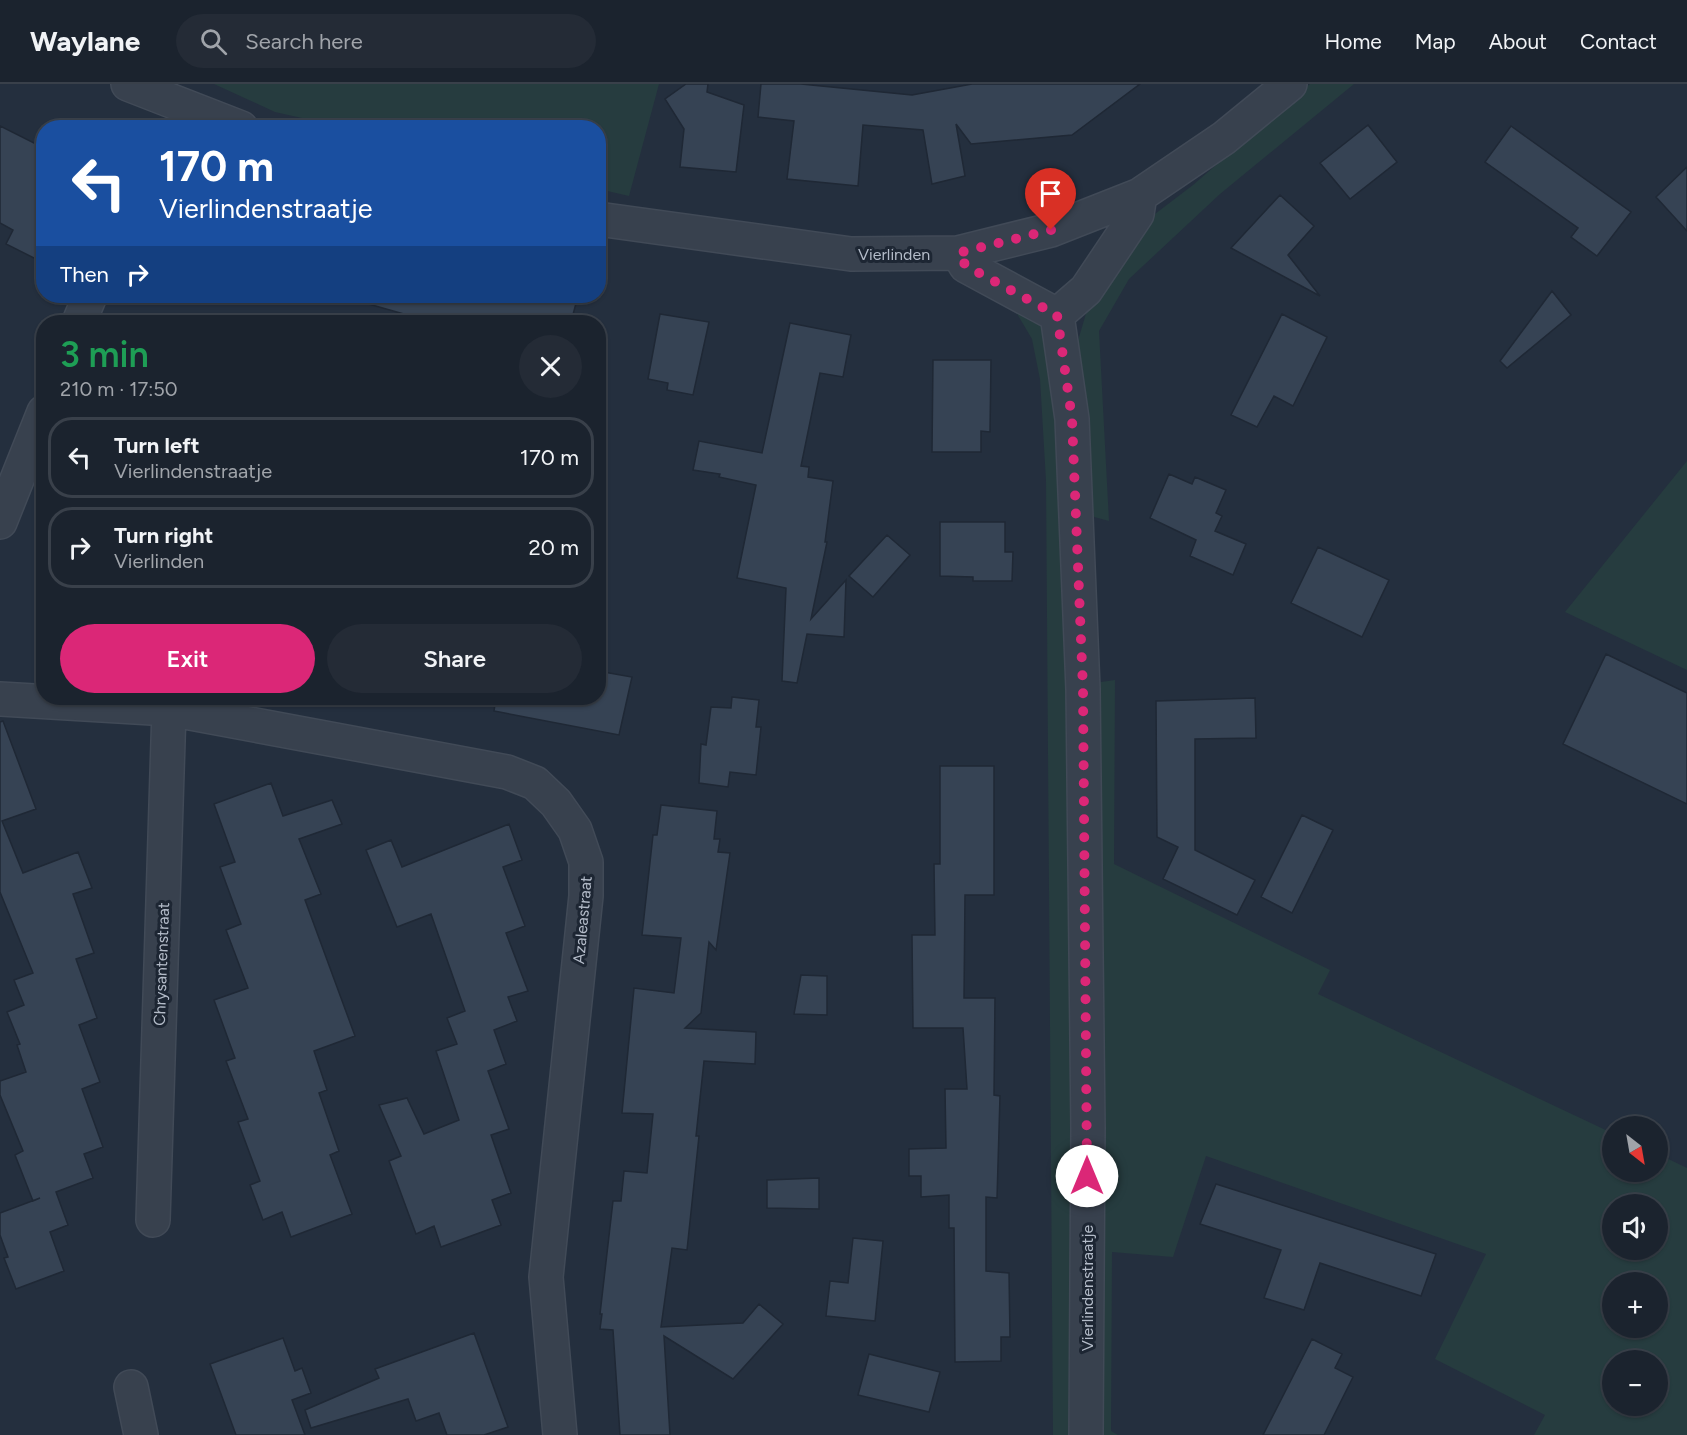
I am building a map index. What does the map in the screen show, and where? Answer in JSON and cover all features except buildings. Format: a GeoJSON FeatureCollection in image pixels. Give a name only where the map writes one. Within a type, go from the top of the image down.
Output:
{"type":"FeatureCollection","features":[{"type":"Feature","properties":{"kind":"street"},"geometry":{"type":"LineString","coordinates":[[128,84],[170,116],[194,120]]}},
{"type":"Feature","properties":{"kind":"street","name":"Vierlinden"},"geometry":{"type":"LineString","coordinates":[[606,220],[851,254],[958,253],[1051,230],[1140,195],[1224,138],[1290,84]]}},
{"type":"Feature","properties":{"kind":"street"},"geometry":{"type":"LineString","coordinates":[[958,253],[966,266],[1057,315],[1086,290],[1137,214],[1140,195]]}},
{"type":"Feature","properties":{"kind":"street","name":"Vierlindenstraatje"},"geometry":{"type":"LineString","coordinates":[[1057,315],[1072,419],[1083,689],[1088,1117],[1086,1435]]}},
{"type":"Feature","properties":{"kind":"street"},"geometry":{"type":"LineString","coordinates":[[0,522],[36,432]]}},
{"type":"Feature","properties":{"kind":"street","name":"Azaleastraat"},"geometry":{"type":"LineString","coordinates":[[0,699],[36,701]]}},
{"type":"Feature","properties":{"kind":"street","name":"Azaleastraat"},"geometry":{"type":"LineString","coordinates":[[101,705],[169,709],[507,772],[535,783],[556,803],[575,830],[586,862],[586,896],[546,1277],[560,1435]]}},
{"type":"Feature","properties":{"kind":"street","name":"Chrysantenstraat"},"geometry":{"type":"LineString","coordinates":[[153,1220],[169,709]]}},
{"type":"Feature","properties":{"kind":"street"},"geometry":{"type":"LineString","coordinates":[[131,1387],[141,1435]]}},
{"type":"Feature","properties":{"kind":"green space"},"geometry":{"type":"Polygon","coordinates":[[[214,84],[659,84],[629,196],[606,191],[606,120],[311,120],[275,112],[214,84]]]}},
{"type":"Feature","properties":{"kind":"green space"},"geometry":{"type":"Polygon","coordinates":[[[1310,84],[1354,84],[1220,194],[1129,279],[1099,331],[1109,521],[1087,515],[1074,354],[1093,290],[1134,230],[1193,185],[1310,84]]]}},
{"type":"Feature","properties":{"kind":"green space"},"geometry":{"type":"Polygon","coordinates":[[[1013,307],[1045,327],[1058,387],[1073,686],[1115,680],[1114,864],[1330,970],[1318,994],[1602,1128],[1602,1182],[1668,1182],[1668,1159],[1687,1168],[1687,1435],[1534,1435],[1545,1415],[1435,1359],[1486,1254],[1206,1156],[1173,1257],[1112,1252],[1111,1431],[1118,1435],[1053,1435],[1046,481],[1040,379],[1032,339],[1013,307]]]}},
{"type":"Feature","properties":{"kind":"green space"},"geometry":{"type":"Polygon","coordinates":[[[1687,461],[1687,670],[1565,612],[1687,461]]]}},
{"type":"Feature","properties":{"kind":"route"},"geometry":{"type":"LineString","coordinates":[[1051,230],[958,253],[966,266],[1057,315],[1072,419],[1083,689],[1087,1176]]}}]}
